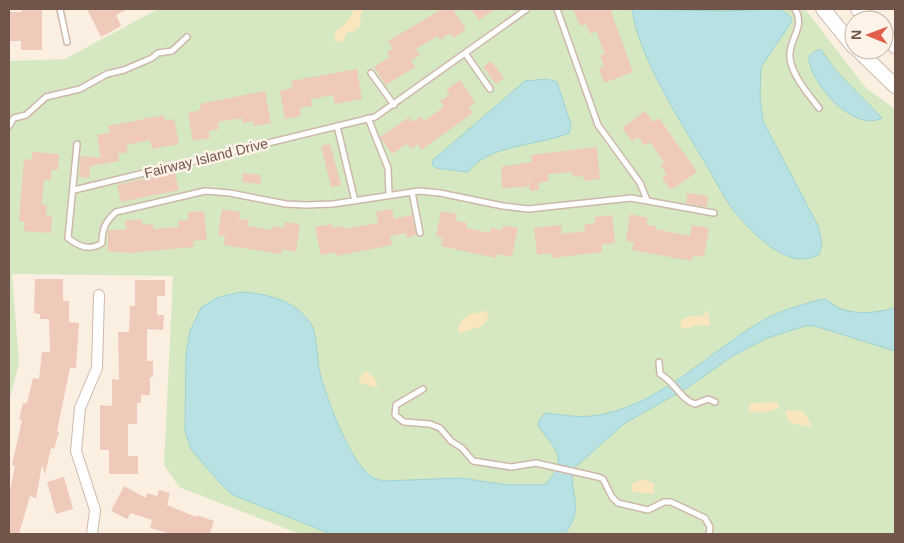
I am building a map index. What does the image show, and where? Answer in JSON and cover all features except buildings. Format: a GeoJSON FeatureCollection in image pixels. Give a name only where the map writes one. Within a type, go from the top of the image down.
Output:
{"type":"FeatureCollection","features":[{"type":"Feature","properties":{"kind":"street"},"geometry":{"type":"LineString","coordinates":[[823,9],[844,34]]}},
{"type":"Feature","properties":{"kind":"street"},"geometry":{"type":"LineString","coordinates":[[868,60],[895,86]]}},
{"type":"Feature","properties":{"kind":"street"},"geometry":{"type":"LineString","coordinates":[[92,534],[95,510],[76,451],[80,408],[97,368],[99,295]]}},
{"type":"Feature","properties":{"kind":"lane"},"geometry":{"type":"LineString","coordinates":[[60,9],[67,42]]}},
{"type":"Feature","properties":{"kind":"lane","name":"Fairway Island Drive"},"geometry":{"type":"LineString","coordinates":[[74,190],[368,118],[394,105],[527,9]]}},
{"type":"Feature","properties":{"kind":"lane"},"geometry":{"type":"LineString","coordinates":[[557,9],[598,125],[640,183],[647,200]]}},
{"type":"Feature","properties":{"kind":"lane"},"geometry":{"type":"LineString","coordinates":[[795,9],[799,26],[791,50],[790,60],[801,85],[819,108]]}},
{"type":"Feature","properties":{"kind":"lane"},"geometry":{"type":"LineString","coordinates":[[9,126],[14,118],[26,115],[46,97],[80,89],[100,76],[124,70],[152,58],[158,53],[172,51],[187,37]]}},
{"type":"Feature","properties":{"kind":"lane"},"geometry":{"type":"LineString","coordinates":[[464,53],[490,89]]}},
{"type":"Feature","properties":{"kind":"lane"},"geometry":{"type":"LineString","coordinates":[[371,73],[394,105]]}},
{"type":"Feature","properties":{"kind":"lane"},"geometry":{"type":"LineString","coordinates":[[368,118],[388,168],[389,195]]}},
{"type":"Feature","properties":{"kind":"lane"},"geometry":{"type":"LineString","coordinates":[[337,126],[355,201]]}},
{"type":"Feature","properties":{"kind":"lane"},"geometry":{"type":"LineString","coordinates":[[77,144],[68,238],[75,244],[95,248],[102,244],[102,231],[107,220],[116,212],[205,191],[230,193],[286,204],[333,204],[412,192],[440,193],[503,206],[528,209],[609,199],[647,200],[714,213]]}},
{"type":"Feature","properties":{"kind":"lane"},"geometry":{"type":"LineString","coordinates":[[412,192],[420,233]]}},
{"type":"Feature","properties":{"kind":"lane"},"geometry":{"type":"LineString","coordinates":[[659,362],[660,374],[671,382],[691,403],[708,399],[715,402]]}},
{"type":"Feature","properties":{"kind":"lane"},"geometry":{"type":"LineString","coordinates":[[424,389],[396,406],[395,415],[400,421],[430,424],[440,428],[451,442],[462,448],[473,461],[502,466],[536,463],[603,480],[612,497],[618,503],[648,510],[667,502],[696,512],[708,522],[709,534]]}},
{"type":"Feature","properties":{"kind":"green space"},"geometry":{"type":"Polygon","coordinates":[[[158,9],[805,9],[866,88],[895,109],[895,534],[300,534],[179,487],[164,465],[173,276],[12,274],[19,363],[9,402],[9,61],[65,59],[158,9]]]}},
{"type":"Feature","properties":{"kind":"sand"},"geometry":{"type":"Polygon","coordinates":[[[355,9],[365,9],[361,13],[360,26],[355,31],[347,33],[343,41],[337,42],[334,39],[336,31],[344,25],[355,9]]]}},
{"type":"Feature","properties":{"kind":"sand"},"geometry":{"type":"Polygon","coordinates":[[[485,310],[489,315],[484,325],[462,333],[458,332],[459,323],[472,312],[478,314],[485,310]]]}},
{"type":"Feature","properties":{"kind":"sand"},"geometry":{"type":"Polygon","coordinates":[[[708,311],[710,323],[708,326],[698,325],[685,329],[680,326],[681,320],[691,316],[701,316],[708,311]]]}},
{"type":"Feature","properties":{"kind":"sand"},"geometry":{"type":"Polygon","coordinates":[[[366,371],[374,377],[378,386],[374,387],[359,382],[359,378],[366,371]]]}},
{"type":"Feature","properties":{"kind":"sand"},"geometry":{"type":"Polygon","coordinates":[[[777,402],[779,404],[778,408],[763,413],[751,412],[748,409],[750,404],[753,403],[777,402]]]}},
{"type":"Feature","properties":{"kind":"sand"},"geometry":{"type":"Polygon","coordinates":[[[790,410],[803,411],[812,426],[789,422],[785,412],[790,410]]]}},
{"type":"Feature","properties":{"kind":"sand"},"geometry":{"type":"Polygon","coordinates":[[[641,479],[654,483],[654,494],[632,492],[632,484],[641,479]]]}},
{"type":"Feature","properties":{"kind":"water"},"geometry":{"type":"Polygon","coordinates":[[[632,9],[725,11],[776,9],[782,10],[792,18],[790,24],[761,67],[760,98],[763,121],[818,226],[822,243],[819,254],[808,259],[784,255],[761,240],[731,207],[662,89],[643,47],[632,9]]]}},
{"type":"Feature","properties":{"kind":"water"},"geometry":{"type":"Polygon","coordinates":[[[817,50],[821,50],[837,72],[882,118],[871,121],[846,112],[824,91],[816,79],[809,56],[817,50]]]}},
{"type":"Feature","properties":{"kind":"water"},"geometry":{"type":"Polygon","coordinates":[[[547,79],[557,82],[571,125],[569,133],[488,156],[468,172],[436,168],[432,165],[433,160],[525,81],[547,79]]]}},
{"type":"Feature","properties":{"kind":"water"},"geometry":{"type":"Polygon","coordinates":[[[241,292],[261,294],[280,300],[297,309],[305,316],[315,334],[320,373],[340,429],[364,470],[373,478],[383,481],[460,478],[509,485],[544,485],[557,469],[558,462],[558,455],[538,426],[539,420],[545,413],[591,416],[614,412],[637,403],[680,378],[767,318],[818,300],[826,299],[841,309],[868,313],[895,308],[895,351],[815,326],[805,326],[767,338],[731,357],[687,388],[625,423],[574,468],[573,486],[576,507],[575,514],[565,534],[331,534],[233,495],[220,483],[191,449],[185,431],[186,354],[190,331],[201,308],[216,298],[241,292]]]}}]}
